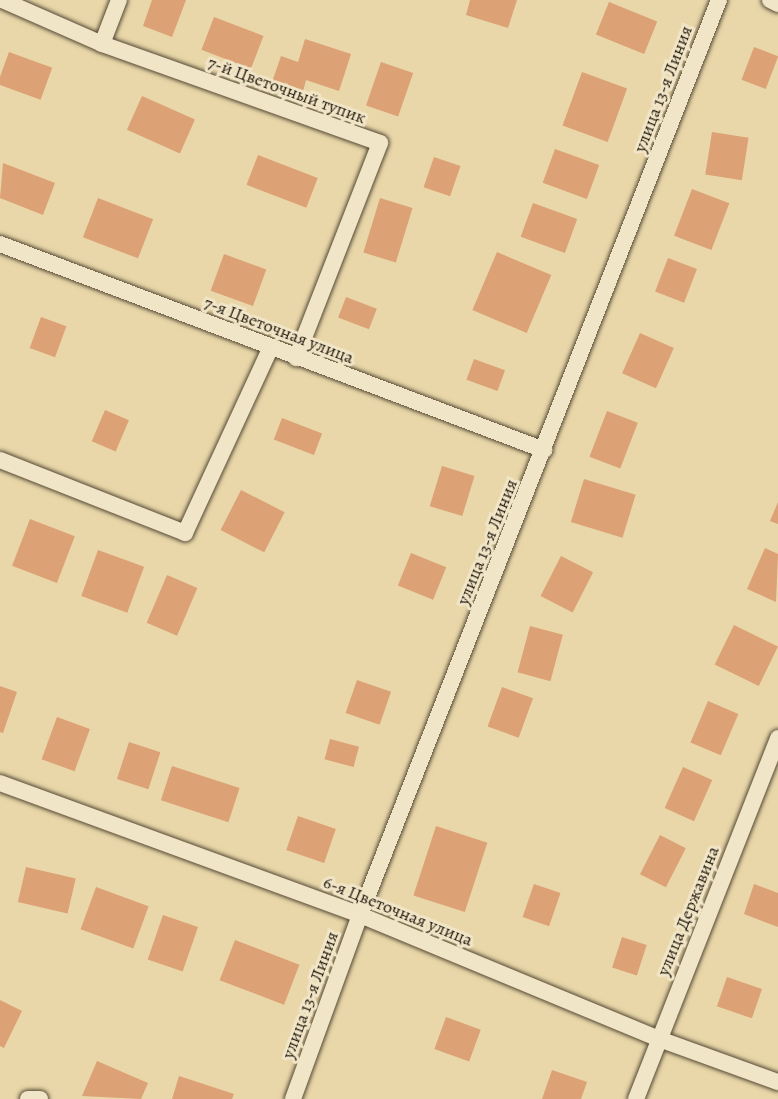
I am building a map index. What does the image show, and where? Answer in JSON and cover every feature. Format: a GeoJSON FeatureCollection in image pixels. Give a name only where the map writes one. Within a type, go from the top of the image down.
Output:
{"type":"FeatureCollection","features":[{"type":"Feature","properties":{"kind":"lane","name":"7-й Цветочный тупик"},"geometry":{"type":"LineString","coordinates":[[2,0],[102,44],[380,143],[296,358]]}},
{"type":"Feature","properties":{"kind":"lane"},"geometry":{"type":"LineString","coordinates":[[102,44],[119,0]]}},
{"type":"Feature","properties":{"kind":"lane","name":"улица 13-я Линия"},"geometry":{"type":"LineString","coordinates":[[293,1099],[360,915],[719,0]]}},
{"type":"Feature","properties":{"kind":"lane"},"geometry":{"type":"LineString","coordinates":[[770,0],[778,3]]}},
{"type":"Feature","properties":{"kind":"lane","name":"7-я Цветочная улица"},"geometry":{"type":"LineString","coordinates":[[1,250],[271,347],[544,450]]}},
{"type":"Feature","properties":{"kind":"lane"},"geometry":{"type":"LineString","coordinates":[[0,460],[185,533],[271,347]]}},
{"type":"Feature","properties":{"kind":"lane","name":"улица Державина"},"geometry":{"type":"LineString","coordinates":[[636,1099],[778,738]]}},
{"type":"Feature","properties":{"kind":"lane","name":"6-я Цветочная улица"},"geometry":{"type":"LineString","coordinates":[[0,783],[360,915],[659,1039],[778,1082]]}},
{"type":"Feature","properties":{"kind":"lane"},"geometry":{"type":"LineString","coordinates":[[28,1099],[40,1099]]}},
{"type":"Feature","properties":{"kind":"building"},"geometry":{"type":"Polygon","coordinates":[[[152,0],[186,0],[172,37],[143,26],[152,0]]]}},
{"type":"Feature","properties":{"kind":"building"},"geometry":{"type":"Polygon","coordinates":[[[470,0],[517,0],[508,28],[466,15],[470,0]]]}},
{"type":"Feature","properties":{"kind":"building"},"geometry":{"type":"Polygon","coordinates":[[[609,2],[657,21],[644,54],[596,34],[609,2]]]}},
{"type":"Feature","properties":{"kind":"building"},"geometry":{"type":"Polygon","coordinates":[[[214,17],[263,36],[251,69],[201,50],[214,17]]]}},
{"type":"Feature","properties":{"kind":"building"},"geometry":{"type":"Polygon","coordinates":[[[305,39],[351,54],[339,91],[306,80],[302,95],[271,85],[281,56],[298,62],[305,39]]]}},
{"type":"Feature","properties":{"kind":"building"},"geometry":{"type":"Polygon","coordinates":[[[754,47],[778,56],[766,89],[741,80],[754,47]]]}},
{"type":"Feature","properties":{"kind":"building"},"geometry":{"type":"Polygon","coordinates":[[[9,52],[52,68],[41,100],[0,85],[0,77],[9,52]]]}},
{"type":"Feature","properties":{"kind":"building"},"geometry":{"type":"Polygon","coordinates":[[[381,62],[413,73],[398,117],[366,105],[381,62]]]}},
{"type":"Feature","properties":{"kind":"building"},"geometry":{"type":"Polygon","coordinates":[[[582,72],[627,88],[608,142],[563,126],[582,72]]]}},
{"type":"Feature","properties":{"kind":"building"},"geometry":{"type":"Polygon","coordinates":[[[142,96],[195,120],[180,153],[127,130],[142,96]]]}},
{"type":"Feature","properties":{"kind":"building"},"geometry":{"type":"Polygon","coordinates":[[[712,132],[749,138],[742,180],[705,174],[712,132]]]}},
{"type":"Feature","properties":{"kind":"building"},"geometry":{"type":"Polygon","coordinates":[[[555,149],[599,165],[587,199],[543,183],[555,149]]]}},
{"type":"Feature","properties":{"kind":"building"},"geometry":{"type":"Polygon","coordinates":[[[258,155],[318,178],[306,208],[247,185],[258,155]]]}},
{"type":"Feature","properties":{"kind":"building"},"geometry":{"type":"Polygon","coordinates":[[[434,157],[460,166],[450,196],[424,187],[434,157]]]}},
{"type":"Feature","properties":{"kind":"building"},"geometry":{"type":"Polygon","coordinates":[[[3,163],[55,183],[43,215],[0,198],[3,163]]]}},
{"type":"Feature","properties":{"kind":"building"},"geometry":{"type":"Polygon","coordinates":[[[692,189],[729,203],[711,250],[674,236],[692,189]]]}},
{"type":"Feature","properties":{"kind":"building"},"geometry":{"type":"Polygon","coordinates":[[[98,198],[153,219],[138,258],[83,237],[98,198]]]}},
{"type":"Feature","properties":{"kind":"building"},"geometry":{"type":"Polygon","coordinates":[[[380,198],[413,208],[396,262],[363,253],[380,198]]]}},
{"type":"Feature","properties":{"kind":"building"},"geometry":{"type":"Polygon","coordinates":[[[533,203],[577,219],[565,253],[521,237],[533,203]]]}},
{"type":"Feature","properties":{"kind":"building"},"geometry":{"type":"Polygon","coordinates":[[[497,252],[551,275],[527,333],[472,310],[497,252]]]}},
{"type":"Feature","properties":{"kind":"building"},"geometry":{"type":"Polygon","coordinates":[[[224,254],[266,269],[253,306],[211,291],[224,254]]]}},
{"type":"Feature","properties":{"kind":"building"},"geometry":{"type":"Polygon","coordinates":[[[668,258],[697,269],[684,303],[655,292],[668,258]]]}},
{"type":"Feature","properties":{"kind":"building"},"geometry":{"type":"Polygon","coordinates":[[[346,297],[377,309],[369,329],[338,318],[346,297]]]}},
{"type":"Feature","properties":{"kind":"building"},"geometry":{"type":"Polygon","coordinates":[[[41,317],[66,326],[55,357],[30,348],[41,317]]]}},
{"type":"Feature","properties":{"kind":"building"},"geometry":{"type":"Polygon","coordinates":[[[640,333],[674,348],[656,388],[622,373],[640,333]]]}},
{"type":"Feature","properties":{"kind":"building"},"geometry":{"type":"Polygon","coordinates":[[[474,359],[505,370],[497,391],[466,380],[474,359]]]}},
{"type":"Feature","properties":{"kind":"building"},"geometry":{"type":"Polygon","coordinates":[[[105,410],[129,420],[116,451],[92,441],[105,410]]]}},
{"type":"Feature","properties":{"kind":"building"},"geometry":{"type":"Polygon","coordinates":[[[607,411],[638,423],[620,469],[589,457],[607,411]]]}},
{"type":"Feature","properties":{"kind":"building"},"geometry":{"type":"Polygon","coordinates":[[[282,418],[322,433],[314,455],[274,439],[282,418]]]}},
{"type":"Feature","properties":{"kind":"building"},"geometry":{"type":"Polygon","coordinates":[[[442,466],[475,476],[462,516],[430,506],[442,466]]]}},
{"type":"Feature","properties":{"kind":"building"},"geometry":{"type":"Polygon","coordinates":[[[584,479],[636,495],[622,538],[571,522],[584,479]]]}},
{"type":"Feature","properties":{"kind":"building"},"geometry":{"type":"Polygon","coordinates":[[[241,490],[285,512],[264,552],[221,530],[241,490]]]}},
{"type":"Feature","properties":{"kind":"building"},"geometry":{"type":"Polygon","coordinates":[[[778,502],[778,524],[770,521],[778,502]]]}},
{"type":"Feature","properties":{"kind":"building"},"geometry":{"type":"Polygon","coordinates":[[[30,519],[75,536],[57,583],[12,566],[30,519]]]}},
{"type":"Feature","properties":{"kind":"building"},"geometry":{"type":"Polygon","coordinates":[[[765,548],[778,554],[776,602],[747,589],[765,548]]]}},
{"type":"Feature","properties":{"kind":"building"},"geometry":{"type":"Polygon","coordinates":[[[98,550],[144,567],[127,613],[81,596],[98,550]]]}},
{"type":"Feature","properties":{"kind":"building"},"geometry":{"type":"Polygon","coordinates":[[[411,553],[446,567],[433,600],[398,585],[411,553]]]}},
{"type":"Feature","properties":{"kind":"building"},"geometry":{"type":"Polygon","coordinates":[[[561,556],[593,572],[573,612],[541,596],[561,556]]]}},
{"type":"Feature","properties":{"kind":"building"},"geometry":{"type":"Polygon","coordinates":[[[167,575],[197,588],[177,636],[147,623],[167,575]]]}},
{"type":"Feature","properties":{"kind":"building"},"geometry":{"type":"Polygon","coordinates":[[[734,625],[778,646],[759,686],[715,665],[734,625]]]}},
{"type":"Feature","properties":{"kind":"building"},"geometry":{"type":"Polygon","coordinates":[[[530,626],[563,635],[550,681],[518,672],[530,626]]]}},
{"type":"Feature","properties":{"kind":"building"},"geometry":{"type":"Polygon","coordinates":[[[357,680],[391,692],[380,725],[346,713],[357,680]]]}},
{"type":"Feature","properties":{"kind":"building"},"geometry":{"type":"Polygon","coordinates":[[[0,686],[17,692],[3,733],[0,732],[0,686]]]}},
{"type":"Feature","properties":{"kind":"building"},"geometry":{"type":"Polygon","coordinates":[[[502,687],[533,698],[519,738],[488,726],[502,687]]]}},
{"type":"Feature","properties":{"kind":"building"},"geometry":{"type":"Polygon","coordinates":[[[708,701],[738,714],[721,755],[690,742],[708,701]]]}},
{"type":"Feature","properties":{"kind":"building"},"geometry":{"type":"Polygon","coordinates":[[[57,717],[90,729],[74,771],[42,759],[57,717]]]}},
{"type":"Feature","properties":{"kind":"building"},"geometry":{"type":"Polygon","coordinates":[[[330,739],[359,747],[354,767],[325,759],[330,739]]]}},
{"type":"Feature","properties":{"kind":"building"},"geometry":{"type":"Polygon","coordinates":[[[129,742],[160,752],[148,789],[117,779],[129,742]]]}},
{"type":"Feature","properties":{"kind":"building"},"geometry":{"type":"Polygon","coordinates":[[[172,766],[240,788],[228,822],[161,800],[172,766]]]}},
{"type":"Feature","properties":{"kind":"building"},"geometry":{"type":"Polygon","coordinates":[[[683,767],[712,780],[694,821],[665,808],[683,767]]]}},
{"type":"Feature","properties":{"kind":"building"},"geometry":{"type":"Polygon","coordinates":[[[298,816],[336,829],[324,863],[286,850],[298,816]]]}},
{"type":"Feature","properties":{"kind":"building"},"geometry":{"type":"Polygon","coordinates":[[[436,826],[487,843],[465,912],[413,895],[436,826]]]}},
{"type":"Feature","properties":{"kind":"building"},"geometry":{"type":"Polygon","coordinates":[[[660,835],[686,848],[666,887],[640,874],[660,835]]]}},
{"type":"Feature","properties":{"kind":"building"},"geometry":{"type":"Polygon","coordinates":[[[26,867],[76,878],[68,914],[18,902],[26,867]]]}},
{"type":"Feature","properties":{"kind":"building"},"geometry":{"type":"Polygon","coordinates":[[[534,884],[560,893],[549,926],[523,917],[534,884]]]}},
{"type":"Feature","properties":{"kind":"building"},"geometry":{"type":"Polygon","coordinates":[[[754,884],[778,893],[778,927],[744,914],[754,884]]]}},
{"type":"Feature","properties":{"kind":"building"},"geometry":{"type":"Polygon","coordinates":[[[96,887],[149,906],[133,948],[81,929],[96,887]]]}},
{"type":"Feature","properties":{"kind":"building"},"geometry":{"type":"Polygon","coordinates":[[[163,915],[198,927],[183,971],[148,959],[163,915]]]}},
{"type":"Feature","properties":{"kind":"building"},"geometry":{"type":"Polygon","coordinates":[[[622,937],[647,945],[637,975],[612,967],[622,937]]]}},
{"type":"Feature","properties":{"kind":"building"},"geometry":{"type":"Polygon","coordinates":[[[235,940],[299,965],[284,1005],[220,980],[235,940]]]}},
{"type":"Feature","properties":{"kind":"building"},"geometry":{"type":"Polygon","coordinates":[[[727,977],[762,989],[752,1018],[717,1006],[727,977]]]}},
{"type":"Feature","properties":{"kind":"building"},"geometry":{"type":"Polygon","coordinates":[[[0,1000],[22,1011],[4,1048],[0,1046],[0,1000]]]}},
{"type":"Feature","properties":{"kind":"building"},"geometry":{"type":"Polygon","coordinates":[[[446,1017],[481,1030],[469,1062],[434,1049],[446,1017]]]}},
{"type":"Feature","properties":{"kind":"building"},"geometry":{"type":"Polygon","coordinates":[[[97,1061],[148,1083],[141,1099],[82,1096],[97,1061]]]}},
{"type":"Feature","properties":{"kind":"building"},"geometry":{"type":"Polygon","coordinates":[[[552,1070],[587,1082],[581,1099],[542,1099],[552,1070]]]}},
{"type":"Feature","properties":{"kind":"building"},"geometry":{"type":"Polygon","coordinates":[[[179,1076],[234,1094],[232,1099],[172,1099],[179,1076]]]}}]}
